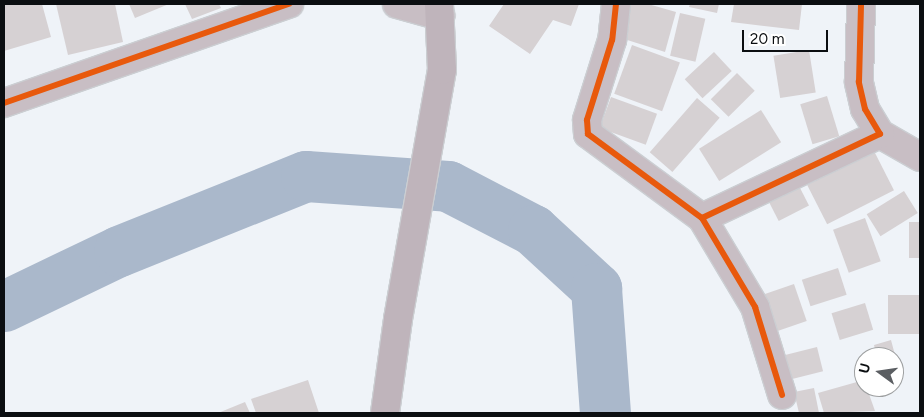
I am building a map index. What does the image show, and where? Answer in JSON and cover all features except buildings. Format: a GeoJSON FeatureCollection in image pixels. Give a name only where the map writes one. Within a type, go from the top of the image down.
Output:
{"type":"FeatureCollection","features":[{"type":"Feature","properties":{"kind":"main road"},"geometry":{"type":"LineString","coordinates":[[386,413],[398,319],[442,70],[439,10]]}},
{"type":"Feature","properties":{"kind":"street"},"geometry":{"type":"LineString","coordinates":[[4,104],[290,4]]}},
{"type":"Feature","properties":{"kind":"street"},"geometry":{"type":"LineString","coordinates":[[397,4],[439,10]]}},
{"type":"Feature","properties":{"kind":"street"},"geometry":{"type":"LineString","coordinates":[[616,4],[612,40],[587,120],[588,134],[702,218],[755,307],[782,395]]}},
{"type":"Feature","properties":{"kind":"street"},"geometry":{"type":"LineString","coordinates":[[861,4],[859,82],[865,108],[880,134],[920,157]]}},
{"type":"Feature","properties":{"kind":"street"},"geometry":{"type":"LineString","coordinates":[[702,218],[880,134]]}},
{"type":"Feature","properties":{"kind":"waterway"},"geometry":{"type":"LineString","coordinates":[[4,306],[119,251],[306,176],[448,186],[533,230],[596,288],[605,413]]}},
{"type":"Feature","properties":{"kind":"cycle path"},"geometry":{"type":"LineString","coordinates":[[4,103],[289,4]]}},
{"type":"Feature","properties":{"kind":"cycle path"},"geometry":{"type":"LineString","coordinates":[[616,4],[612,40],[587,120],[588,134],[702,218],[755,307],[782,395]]}},
{"type":"Feature","properties":{"kind":"cycle path"},"geometry":{"type":"LineString","coordinates":[[702,218],[880,134],[865,109],[859,82],[861,4]]}}]}
